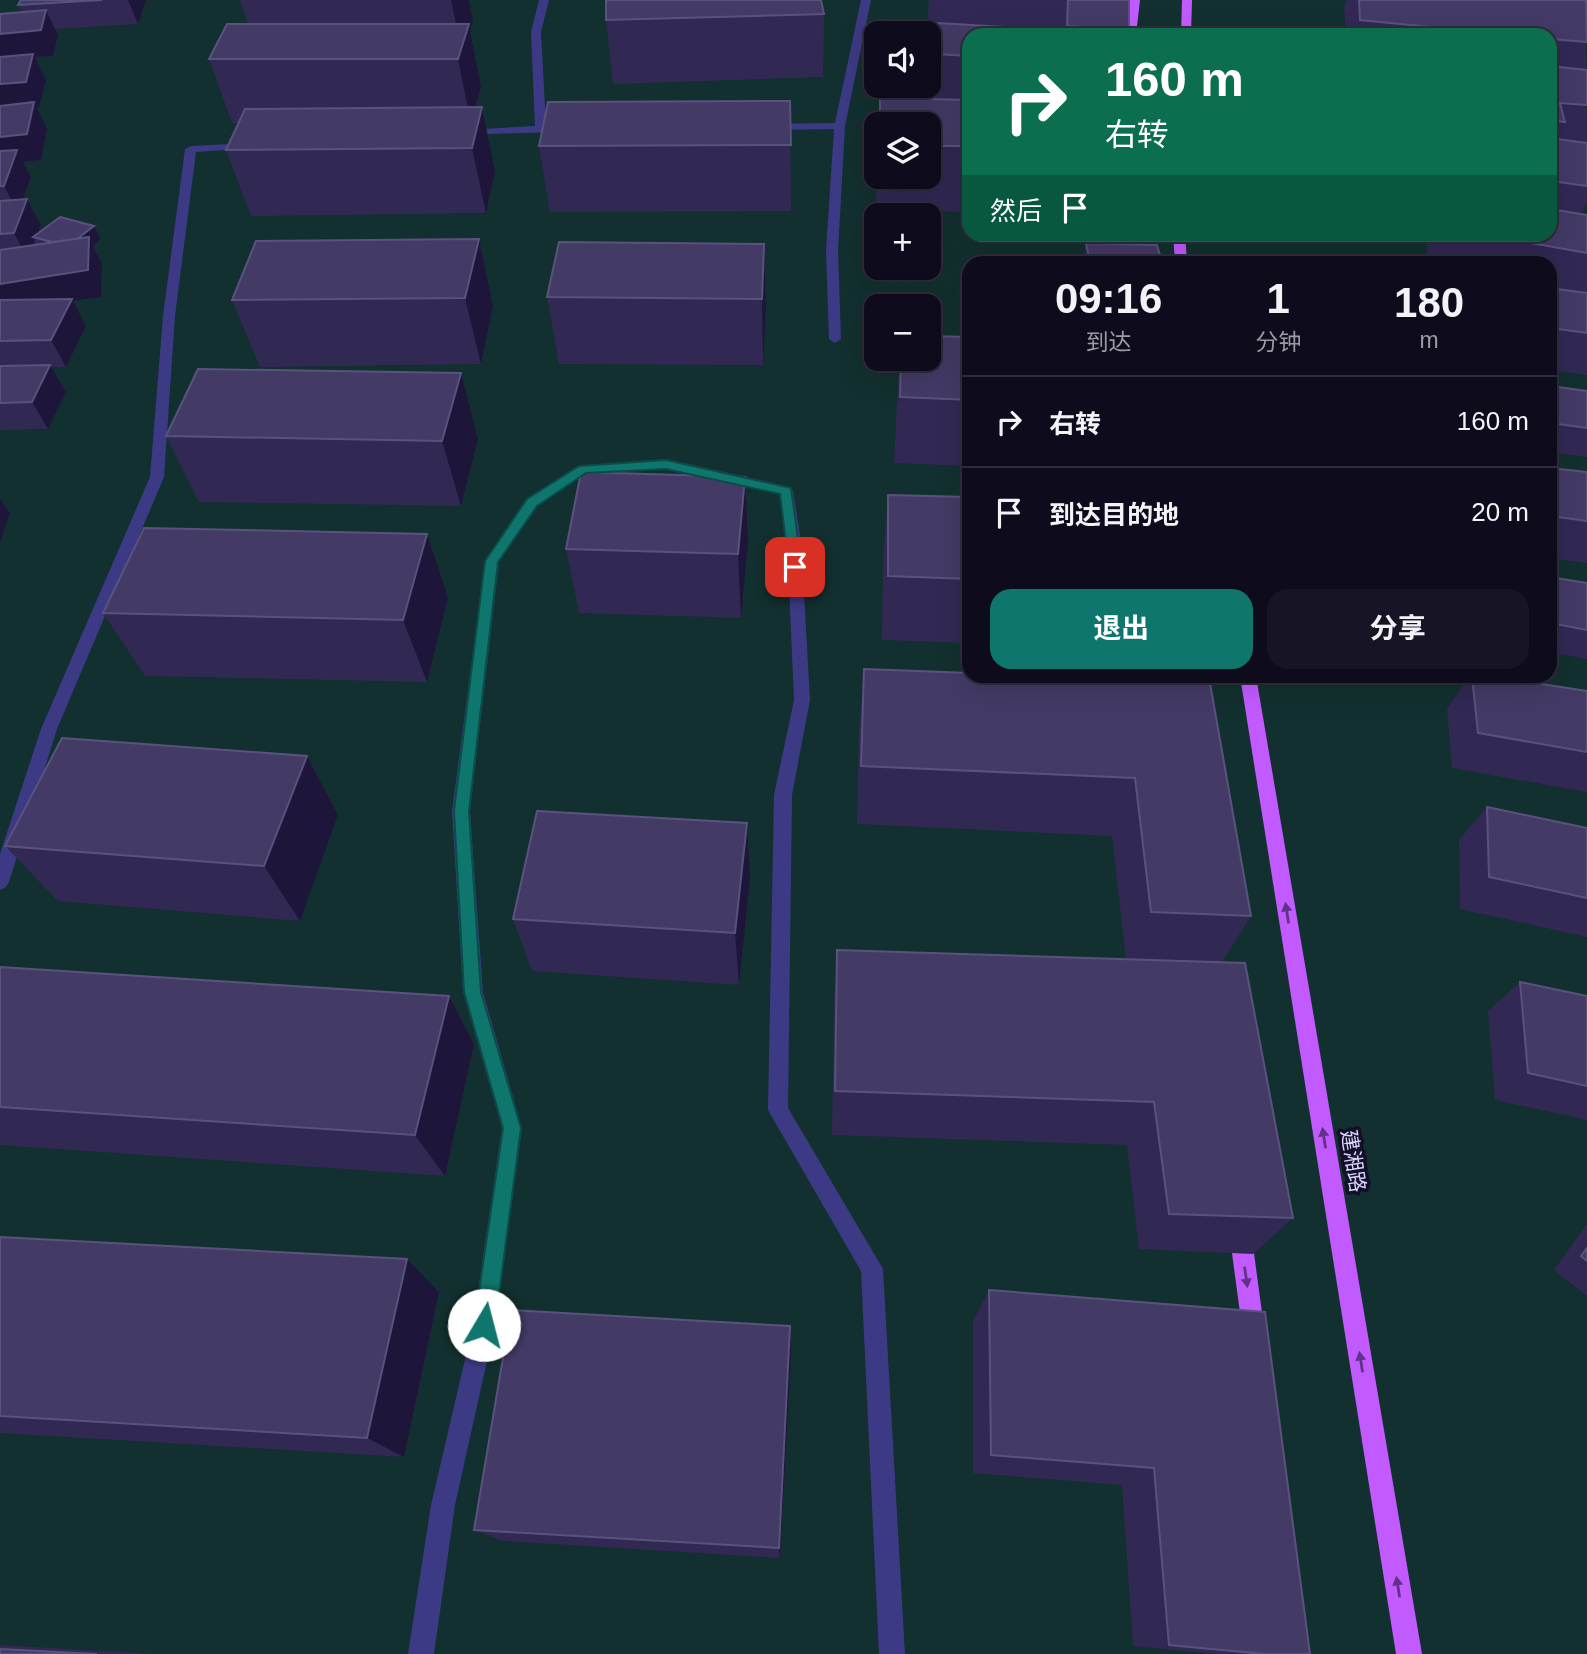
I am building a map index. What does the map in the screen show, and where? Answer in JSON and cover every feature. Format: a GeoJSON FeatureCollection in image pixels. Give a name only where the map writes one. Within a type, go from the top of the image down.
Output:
{"type":"FeatureCollection","features":[{"type":"Feature","properties":{"kind":"main road"},"geometry":{"type":"LineString","coordinates":[[1132,28],[1135,0]]}},
{"type":"Feature","properties":{"kind":"main road"},"geometry":{"type":"LineString","coordinates":[[1186,28],[1187,0]]}},
{"type":"Feature","properties":{"kind":"main road","name":"建湘路"},"geometry":{"type":"LineString","coordinates":[[1249,683],[1409,1654]]}},
{"type":"Feature","properties":{"kind":"main road"},"geometry":{"type":"LineString","coordinates":[[1237,1213],[1256,1351]]}},
{"type":"Feature","properties":{"kind":"street"},"geometry":{"type":"LineString","coordinates":[[541,129],[536,32],[544,0]]}},
{"type":"Feature","properties":{"kind":"street"},"geometry":{"type":"LineString","coordinates":[[835,339],[832,251],[840,126],[866,0]]}},
{"type":"Feature","properties":{"kind":"street"},"geometry":{"type":"LineString","coordinates":[[758,127],[840,126]]}},
{"type":"Feature","properties":{"kind":"street"},"geometry":{"type":"LineString","coordinates":[[446,134],[568,129]]}},
{"type":"Feature","properties":{"kind":"street"},"geometry":{"type":"LineString","coordinates":[[0,882],[49,729],[157,477],[169,316],[191,149],[271,145]]}},
{"type":"Feature","properties":{"kind":"street"},"geometry":{"type":"LineString","coordinates":[[421,1654],[443,1505],[484,1325],[512,1128],[472,992],[461,811],[492,561],[532,503],[583,469],[666,464],[786,491],[794,541],[802,700],[783,795],[778,1110],[872,1269],[892,1654]]}},
{"type":"Feature","properties":{"kind":"green space"},"geometry":{"type":"Polygon","coordinates":[[[0,0],[1587,0],[1587,1654],[0,1654],[0,0]]]}},
{"type":"Feature","properties":{"kind":"building"},"geometry":{"type":"Polygon","coordinates":[[[21,0],[102,0],[18,5],[21,0]]]}},
{"type":"Feature","properties":{"kind":"building"},"geometry":{"type":"Polygon","coordinates":[[[606,0],[821,0],[824,14],[606,20],[606,0]]]}},
{"type":"Feature","properties":{"kind":"building"},"geometry":{"type":"Polygon","coordinates":[[[1068,0],[1129,0],[1129,28],[1067,26],[1068,0]]]}},
{"type":"Feature","properties":{"kind":"building"},"geometry":{"type":"Polygon","coordinates":[[[1359,0],[1586,0],[1587,42],[1557,40],[1557,28],[1442,28],[1360,20],[1359,0]]]}},
{"type":"Feature","properties":{"kind":"building"},"geometry":{"type":"Polygon","coordinates":[[[46,10],[41,30],[0,34],[0,14],[46,10]]]}},
{"type":"Feature","properties":{"kind":"building"},"geometry":{"type":"Polygon","coordinates":[[[941,23],[1020,28],[962,28],[962,56],[941,54],[941,23]]]}},
{"type":"Feature","properties":{"kind":"building"},"geometry":{"type":"Polygon","coordinates":[[[227,24],[469,24],[458,59],[209,59],[227,24]]]}},
{"type":"Feature","properties":{"kind":"building"},"geometry":{"type":"Polygon","coordinates":[[[33,54],[26,82],[0,84],[0,57],[33,54]]]}},
{"type":"Feature","properties":{"kind":"building"},"geometry":{"type":"Polygon","coordinates":[[[1557,67],[1587,70],[1587,105],[1560,103],[1565,122],[1557,121],[1557,67]]]}},
{"type":"Feature","properties":{"kind":"building"},"geometry":{"type":"Polygon","coordinates":[[[880,98],[962,100],[962,146],[941,146],[941,112],[880,112],[880,98]]]}},
{"type":"Feature","properties":{"kind":"building"},"geometry":{"type":"Polygon","coordinates":[[[790,101],[791,145],[539,146],[548,102],[790,101]]]}},
{"type":"Feature","properties":{"kind":"building"},"geometry":{"type":"Polygon","coordinates":[[[34,102],[27,134],[0,137],[0,106],[34,102]]]}},
{"type":"Feature","properties":{"kind":"building"},"geometry":{"type":"Polygon","coordinates":[[[482,107],[472,148],[226,150],[245,109],[482,107]]]}},
{"type":"Feature","properties":{"kind":"building"},"geometry":{"type":"Polygon","coordinates":[[[1557,139],[1587,143],[1587,186],[1557,182],[1557,139]]]}},
{"type":"Feature","properties":{"kind":"building"},"geometry":{"type":"Polygon","coordinates":[[[17,150],[4,186],[0,186],[0,151],[17,150]]]}},
{"type":"Feature","properties":{"kind":"building"},"geometry":{"type":"Polygon","coordinates":[[[27,199],[14,233],[0,234],[0,201],[27,199]]]}},
{"type":"Feature","properties":{"kind":"building"},"geometry":{"type":"Polygon","coordinates":[[[1557,210],[1587,215],[1587,253],[1525,242],[1557,242],[1557,210]]]}},
{"type":"Feature","properties":{"kind":"building"},"geometry":{"type":"Polygon","coordinates":[[[60,217],[94,226],[77,239],[52,242],[33,237],[60,217]]]}},
{"type":"Feature","properties":{"kind":"building"},"geometry":{"type":"Polygon","coordinates":[[[89,237],[88,270],[0,284],[0,250],[89,237]]]}},
{"type":"Feature","properties":{"kind":"building"},"geometry":{"type":"Polygon","coordinates":[[[479,239],[465,298],[232,300],[256,241],[479,239]]]}},
{"type":"Feature","properties":{"kind":"building"},"geometry":{"type":"Polygon","coordinates":[[[559,242],[764,244],[762,299],[547,297],[559,242]]]}},
{"type":"Feature","properties":{"kind":"building"},"geometry":{"type":"Polygon","coordinates":[[[1086,243],[1157,245],[1160,256],[1089,256],[1086,243]]]}},
{"type":"Feature","properties":{"kind":"building"},"geometry":{"type":"Polygon","coordinates":[[[1557,289],[1587,293],[1587,333],[1557,329],[1557,289]]]}},
{"type":"Feature","properties":{"kind":"building"},"geometry":{"type":"Polygon","coordinates":[[[72,299],[51,340],[0,341],[0,300],[72,299]]]}},
{"type":"Feature","properties":{"kind":"building"},"geometry":{"type":"Polygon","coordinates":[[[941,336],[962,337],[962,400],[900,397],[901,371],[941,371],[941,336]]]}},
{"type":"Feature","properties":{"kind":"building"},"geometry":{"type":"Polygon","coordinates":[[[50,365],[32,402],[0,403],[0,366],[50,365]]]}},
{"type":"Feature","properties":{"kind":"building"},"geometry":{"type":"Polygon","coordinates":[[[198,369],[461,373],[442,441],[166,436],[198,369]]]}},
{"type":"Feature","properties":{"kind":"building"},"geometry":{"type":"Polygon","coordinates":[[[1557,387],[1587,391],[1587,428],[1557,424],[1557,387]]]}},
{"type":"Feature","properties":{"kind":"building"},"geometry":{"type":"Polygon","coordinates":[[[1557,469],[1587,472],[1587,521],[1557,517],[1557,469]]]}},
{"type":"Feature","properties":{"kind":"building"},"geometry":{"type":"Polygon","coordinates":[[[581,472],[745,477],[738,554],[566,549],[581,472]]]}},
{"type":"Feature","properties":{"kind":"building"},"geometry":{"type":"Polygon","coordinates":[[[888,495],[962,497],[962,579],[888,576],[888,495]]]}},
{"type":"Feature","properties":{"kind":"building"},"geometry":{"type":"Polygon","coordinates":[[[144,528],[427,534],[403,620],[103,613],[144,528]]]}},
{"type":"Feature","properties":{"kind":"building"},"geometry":{"type":"Polygon","coordinates":[[[1557,578],[1587,583],[1587,630],[1557,624],[1557,578]]]}},
{"type":"Feature","properties":{"kind":"building"},"geometry":{"type":"Polygon","coordinates":[[[864,669],[962,673],[962,683],[1210,683],[1251,916],[1151,912],[1135,778],[861,766],[864,669]]]}},
{"type":"Feature","properties":{"kind":"building"},"geometry":{"type":"Polygon","coordinates":[[[1473,683],[1535,683],[1587,691],[1587,752],[1478,733],[1473,683]]]}},
{"type":"Feature","properties":{"kind":"building"},"geometry":{"type":"Polygon","coordinates":[[[62,738],[307,756],[264,866],[5,846],[62,738]]]}},
{"type":"Feature","properties":{"kind":"building"},"geometry":{"type":"Polygon","coordinates":[[[1487,807],[1587,828],[1587,898],[1489,877],[1487,807]]]}},
{"type":"Feature","properties":{"kind":"building"},"geometry":{"type":"Polygon","coordinates":[[[537,811],[747,823],[735,933],[513,919],[537,811]]]}},
{"type":"Feature","properties":{"kind":"building"},"geometry":{"type":"Polygon","coordinates":[[[837,950],[1245,963],[1293,1218],[1169,1214],[1154,1102],[835,1091],[837,950]]]}},
{"type":"Feature","properties":{"kind":"building"},"geometry":{"type":"Polygon","coordinates":[[[0,967],[449,996],[415,1135],[0,1107],[0,967]]]}},
{"type":"Feature","properties":{"kind":"building"},"geometry":{"type":"Polygon","coordinates":[[[1520,982],[1587,996],[1587,1086],[1528,1073],[1520,982]]]}},
{"type":"Feature","properties":{"kind":"building"},"geometry":{"type":"Polygon","coordinates":[[[0,1237],[407,1259],[367,1438],[0,1416],[0,1237]]]}},
{"type":"Feature","properties":{"kind":"building"},"geometry":{"type":"Polygon","coordinates":[[[1587,1248],[1587,1261],[1581,1256],[1587,1248]]]}},
{"type":"Feature","properties":{"kind":"building"},"geometry":{"type":"Polygon","coordinates":[[[989,1290],[1265,1312],[1310,1654],[1264,1654],[1169,1645],[1154,1468],[991,1455],[989,1290]]]}},
{"type":"Feature","properties":{"kind":"building"},"geometry":{"type":"Polygon","coordinates":[[[511,1310],[790,1326],[779,1548],[474,1530],[511,1310]]]}},
{"type":"Feature","properties":{"kind":"building"},"geometry":{"type":"Polygon","coordinates":[[[0,1649],[97,1654],[0,1654],[0,1649]]]}},
{"type":"Feature","properties":{"kind":"route"},"geometry":{"type":"LineString","coordinates":[[484,1325],[512,1128],[472,992],[461,811],[478,691],[492,561],[532,503],[583,469],[666,464],[786,491],[795,567]]}}]}
